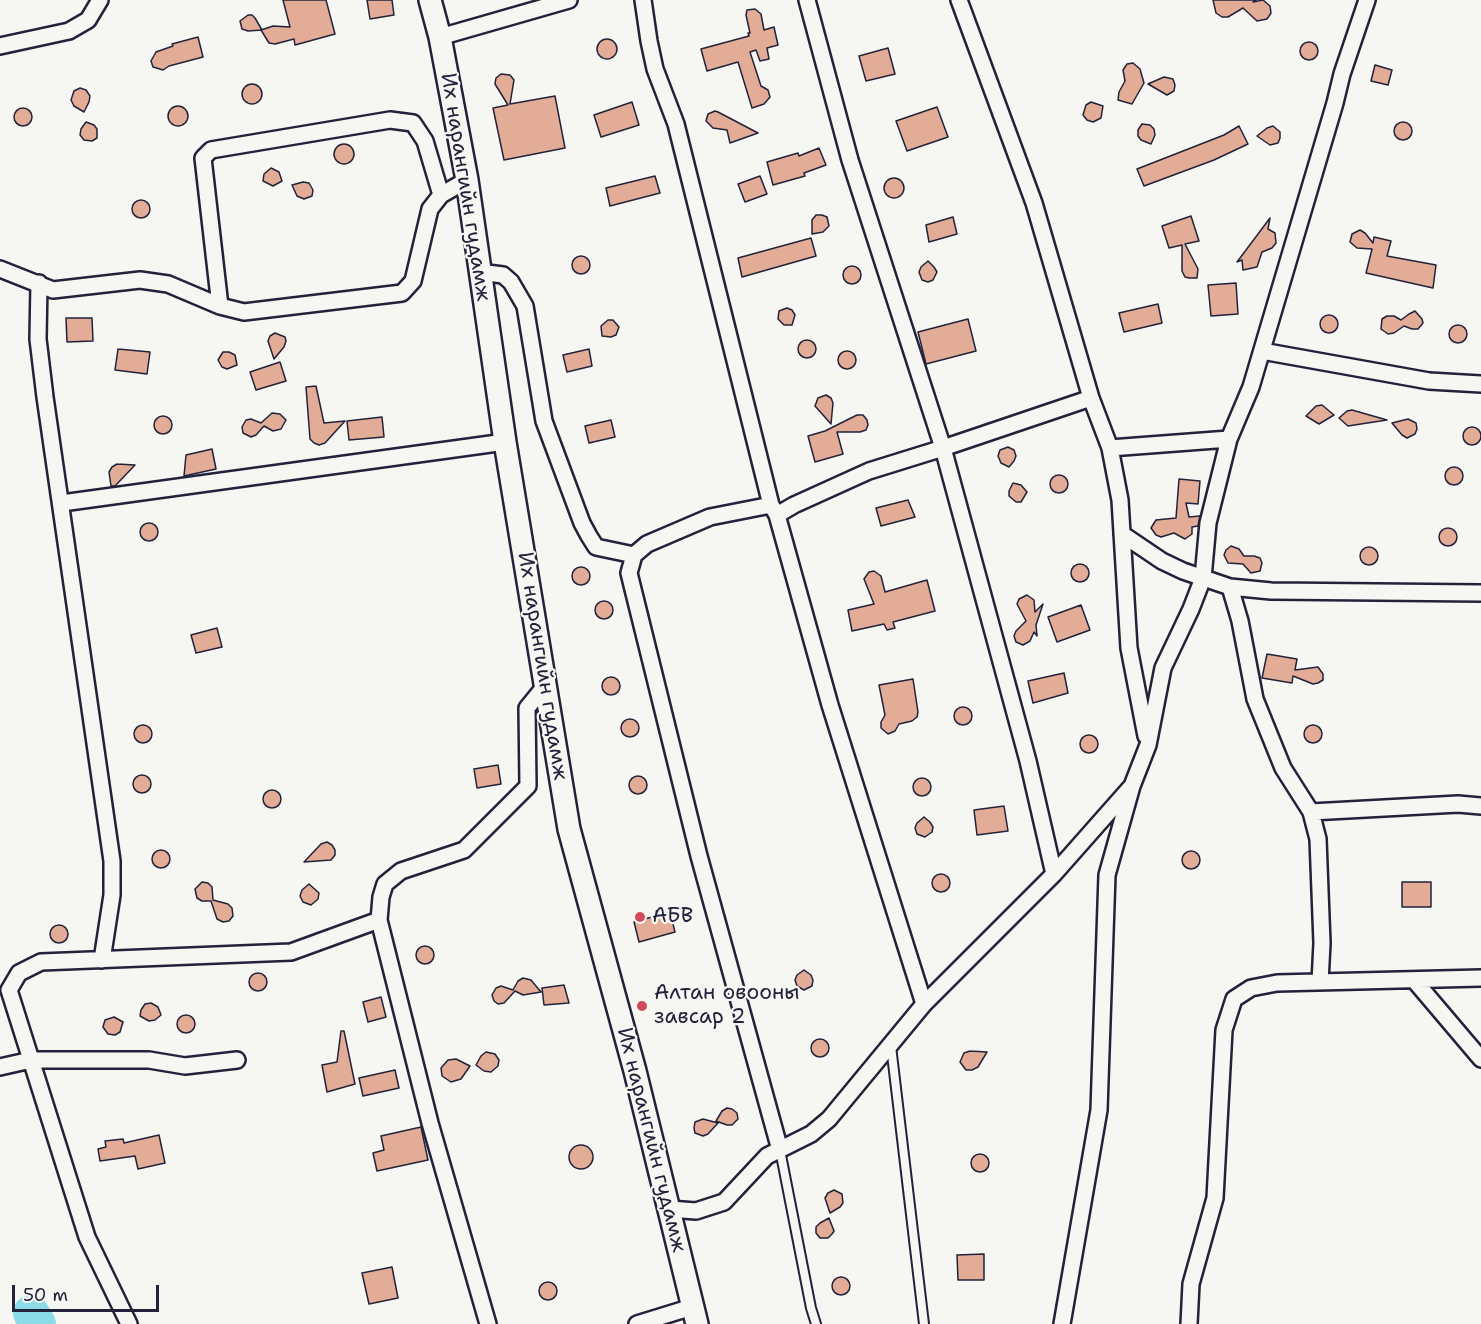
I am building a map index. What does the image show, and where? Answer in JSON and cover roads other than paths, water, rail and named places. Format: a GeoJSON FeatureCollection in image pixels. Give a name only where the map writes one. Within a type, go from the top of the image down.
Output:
{"type":"FeatureCollection","features":[{"type":"Feature","properties":{"kind":"main road","name":"Их нарангийн гудамж"},"geometry":{"type":"LineString","coordinates":[[430,0],[440,37],[467,180],[505,442],[570,829],[635,1071],[694,1315]]}},
{"type":"Feature","properties":{"kind":"street"},"geometry":{"type":"LineString","coordinates":[[0,46],[69,31],[88,20],[100,0]]}},
{"type":"Feature","properties":{"kind":"street"},"geometry":{"type":"LineString","coordinates":[[440,37],[515,7],[569,0]]}},
{"type":"Feature","properties":{"kind":"street"},"geometry":{"type":"LineString","coordinates":[[643,0],[651,51],[676,124],[774,510],[830,705],[924,1004]]}},
{"type":"Feature","properties":{"kind":"street"},"geometry":{"type":"LineString","coordinates":[[807,0],[850,160],[943,448],[1028,761],[1054,874]]}},
{"type":"Feature","properties":{"kind":"street"},"geometry":{"type":"LineString","coordinates":[[959,0],[1034,203],[1091,398],[1110,448],[1120,500],[1129,648],[1148,745]]}},
{"type":"Feature","properties":{"kind":"street"},"geometry":{"type":"LineString","coordinates":[[1062,1324],[1099,1110],[1107,875],[1132,786],[1148,745],[1163,668],[1203,578],[1209,523],[1229,439],[1251,387],[1342,74],[1367,0]]}},
{"type":"Feature","properties":{"kind":"street"},"geometry":{"type":"LineString","coordinates":[[220,306],[203,158],[211,150],[390,120],[413,123],[425,141],[441,195]]}},
{"type":"Feature","properties":{"kind":"street"},"geometry":{"type":"LineString","coordinates":[[0,268],[53,290],[140,280],[168,284],[220,306],[244,312],[402,293],[413,281],[430,209],[441,195],[467,180]]}},
{"type":"Feature","properties":{"kind":"street"},"geometry":{"type":"LineString","coordinates":[[479,272],[503,274],[512,282],[525,306],[544,422],[589,536],[596,547],[634,555]]}},
{"type":"Feature","properties":{"kind":"street"},"geometry":{"type":"LineString","coordinates":[[39,283],[38,339],[112,861],[112,895],[102,960]]}},
{"type":"Feature","properties":{"kind":"street"},"geometry":{"type":"LineString","coordinates":[[1262,351],[1429,381],[1481,384]]}},
{"type":"Feature","properties":{"kind":"street"},"geometry":{"type":"LineString","coordinates":[[780,1150],[699,856],[629,573],[634,555],[647,544],[710,517],[774,510],[869,471],[1091,398]]}},
{"type":"Feature","properties":{"kind":"street"},"geometry":{"type":"LineString","coordinates":[[1110,448],[1229,439]]}},
{"type":"Feature","properties":{"kind":"street"},"geometry":{"type":"LineString","coordinates":[[62,503],[505,442]]}},
{"type":"Feature","properties":{"kind":"street"},"geometry":{"type":"LineString","coordinates":[[1122,534],[1162,561],[1183,571],[1230,587],[1271,591],[1481,593]]}},
{"type":"Feature","properties":{"kind":"street"},"geometry":{"type":"LineString","coordinates":[[1230,587],[1240,621],[1255,699],[1283,768],[1311,812],[1318,839],[1322,943],[1320,982]]}},
{"type":"Feature","properties":{"kind":"street"},"geometry":{"type":"LineString","coordinates":[[488,1324],[430,1122],[379,920],[381,897],[385,884],[401,871],[464,850],[528,786],[528,708],[545,686]]}},
{"type":"Feature","properties":{"kind":"street"},"geometry":{"type":"LineString","coordinates":[[669,1209],[696,1211],[724,1202],[767,1156],[812,1134],[830,1119],[924,1004],[1054,874],[1132,786]]}},
{"type":"Feature","properties":{"kind":"street"},"geometry":{"type":"LineString","coordinates":[[1311,812],[1458,804],[1481,806]]}},
{"type":"Feature","properties":{"kind":"street"},"geometry":{"type":"LineString","coordinates":[[129,1324],[87,1237],[9,990],[19,973],[41,962],[291,951],[379,920]]}},
{"type":"Feature","properties":{"kind":"street"},"geometry":{"type":"LineString","coordinates":[[1189,1324],[1191,1284],[1215,1198],[1224,1030],[1234,999],[1251,988],[1277,982],[1481,978]]}},
{"type":"Feature","properties":{"kind":"street"},"geometry":{"type":"LineString","coordinates":[[1414,980],[1481,1059]]}},
{"type":"Feature","properties":{"kind":"street"},"geometry":{"type":"LineString","coordinates":[[0,1067],[31,1060],[149,1060],[185,1066],[237,1060]]}},
{"type":"Feature","properties":{"kind":"street"},"geometry":{"type":"LineString","coordinates":[[637,1324],[694,1315]]}},
{"type":"Feature","properties":{"kind":"lane"},"geometry":{"type":"LineString","coordinates":[[891,1044],[924,1324]]}},
{"type":"Feature","properties":{"kind":"lane"},"geometry":{"type":"LineString","coordinates":[[780,1150],[816,1324]]}},
{"type":"Feature","properties":{"kind":"waterway"},"geometry":{"type":"LineString","coordinates":[[31,1313],[38,1324]]}},
{"type":"Feature","properties":{"kind":"place","name":"АБВ"},"geometry":{"type":"Point","coordinates":[640,917]}},
{"type":"Feature","properties":{"kind":"place","name":"Алтан овооны завсар 2"},"geometry":{"type":"Point","coordinates":[642,1006]}}]}
